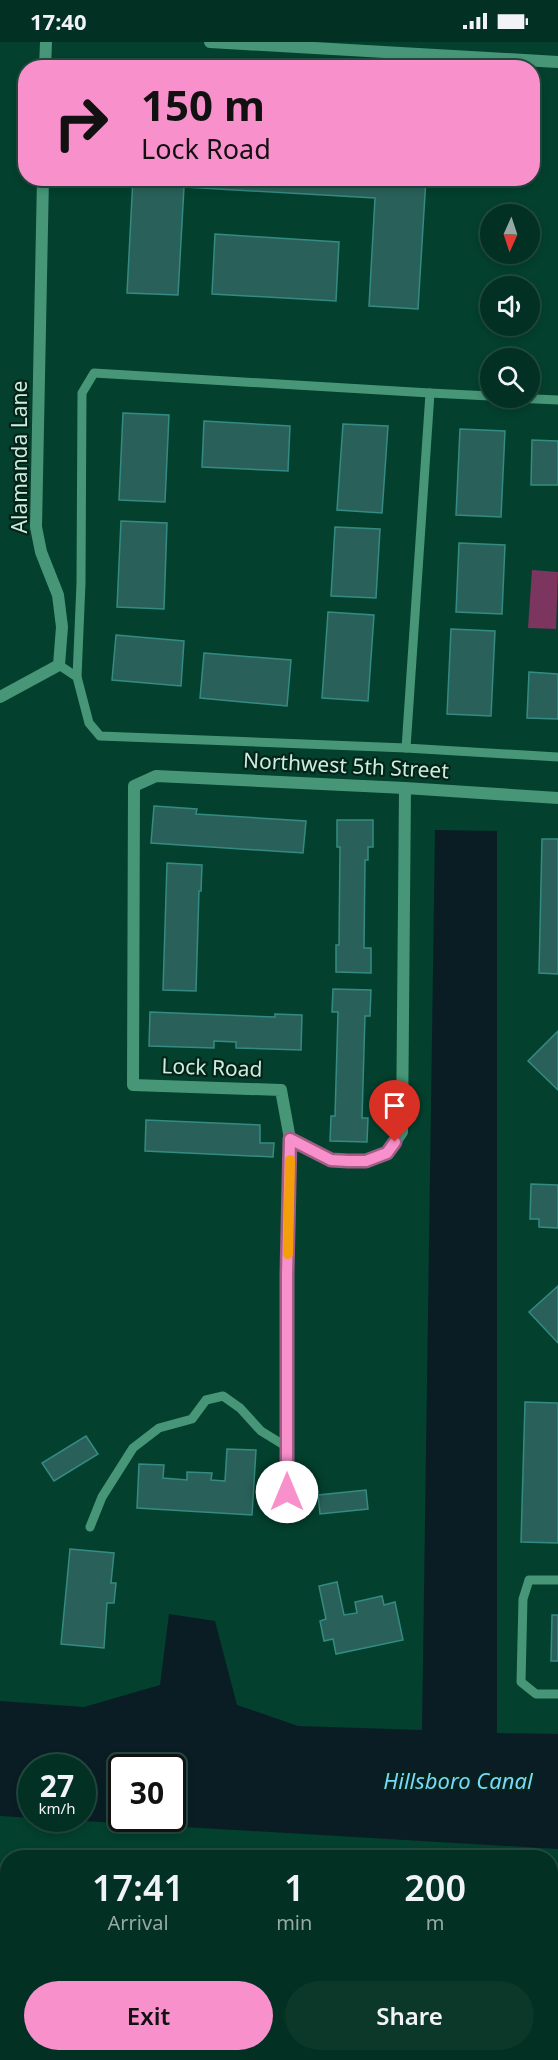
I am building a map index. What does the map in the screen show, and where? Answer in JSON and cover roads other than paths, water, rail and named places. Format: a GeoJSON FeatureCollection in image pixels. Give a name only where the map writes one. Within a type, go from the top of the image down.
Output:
{"type":"FeatureCollection","features":[{"type":"Feature","properties":{"kind":"street"},"geometry":{"type":"LineString","coordinates":[[45,60],[46,42]]}},
{"type":"Feature","properties":{"kind":"street"},"geometry":{"type":"LineString","coordinates":[[210,42],[523,60]]}},
{"type":"Feature","properties":{"kind":"street"},"geometry":{"type":"LineString","coordinates":[[540,61],[558,62]]}},
{"type":"Feature","properties":{"kind":"street","name":"Alamanda Lane"},"geometry":{"type":"LineString","coordinates":[[43,186],[36,527],[41,552],[58,595],[62,627],[59,664]]}},
{"type":"Feature","properties":{"kind":"street"},"geometry":{"type":"LineString","coordinates":[[0,697],[59,664]]}},
{"type":"Feature","properties":{"kind":"street","name":"Northwest 5th Street"},"geometry":{"type":"LineString","coordinates":[[134,786],[156,776],[558,798]]}},
{"type":"Feature","properties":{"kind":"street","name":"Lock Road"},"geometry":{"type":"LineString","coordinates":[[134,786],[133,1085],[281,1090],[290,1139]]}},
{"type":"Feature","properties":{"kind":"street"},"geometry":{"type":"LineString","coordinates":[[287,1492],[290,1139],[331,1160],[366,1161],[387,1153],[402,1132],[405,788]]}},
{"type":"Feature","properties":{"kind":"lane"},"geometry":{"type":"LineString","coordinates":[[480,396],[94,373],[82,393],[81,583],[77,677],[89,723],[100,736],[406,748],[558,757]]}},
{"type":"Feature","properties":{"kind":"lane"},"geometry":{"type":"LineString","coordinates":[[406,748],[430,393]]}},
{"type":"Feature","properties":{"kind":"lane"},"geometry":{"type":"LineString","coordinates":[[540,399],[558,400]]}},
{"type":"Feature","properties":{"kind":"lane"},"geometry":{"type":"LineString","coordinates":[[59,664],[77,677]]}},
{"type":"Feature","properties":{"kind":"lane"},"geometry":{"type":"LineString","coordinates":[[90,1527],[102,1497],[133,1448],[159,1428],[192,1419],[206,1400],[223,1396],[240,1408],[261,1431],[287,1447]]}},
{"type":"Feature","properties":{"kind":"lane"},"geometry":{"type":"LineString","coordinates":[[558,1580],[529,1580],[523,1599],[521,1682],[536,1694],[558,1694]]}},
{"type":"Feature","properties":{"kind":"water","name":"Hillsboro Canal"},"geometry":{"type":"Polygon","coordinates":[[[435,830],[497,831],[497,1733],[558,1734],[558,1849],[186,1827],[186,1754],[108,1754],[108,1822],[96,1822],[96,1754],[18,1754],[18,1817],[0,1816],[0,1701],[84,1707],[160,1685],[169,1614],[215,1621],[237,1705],[298,1726],[422,1730],[435,830]]]}}]}
